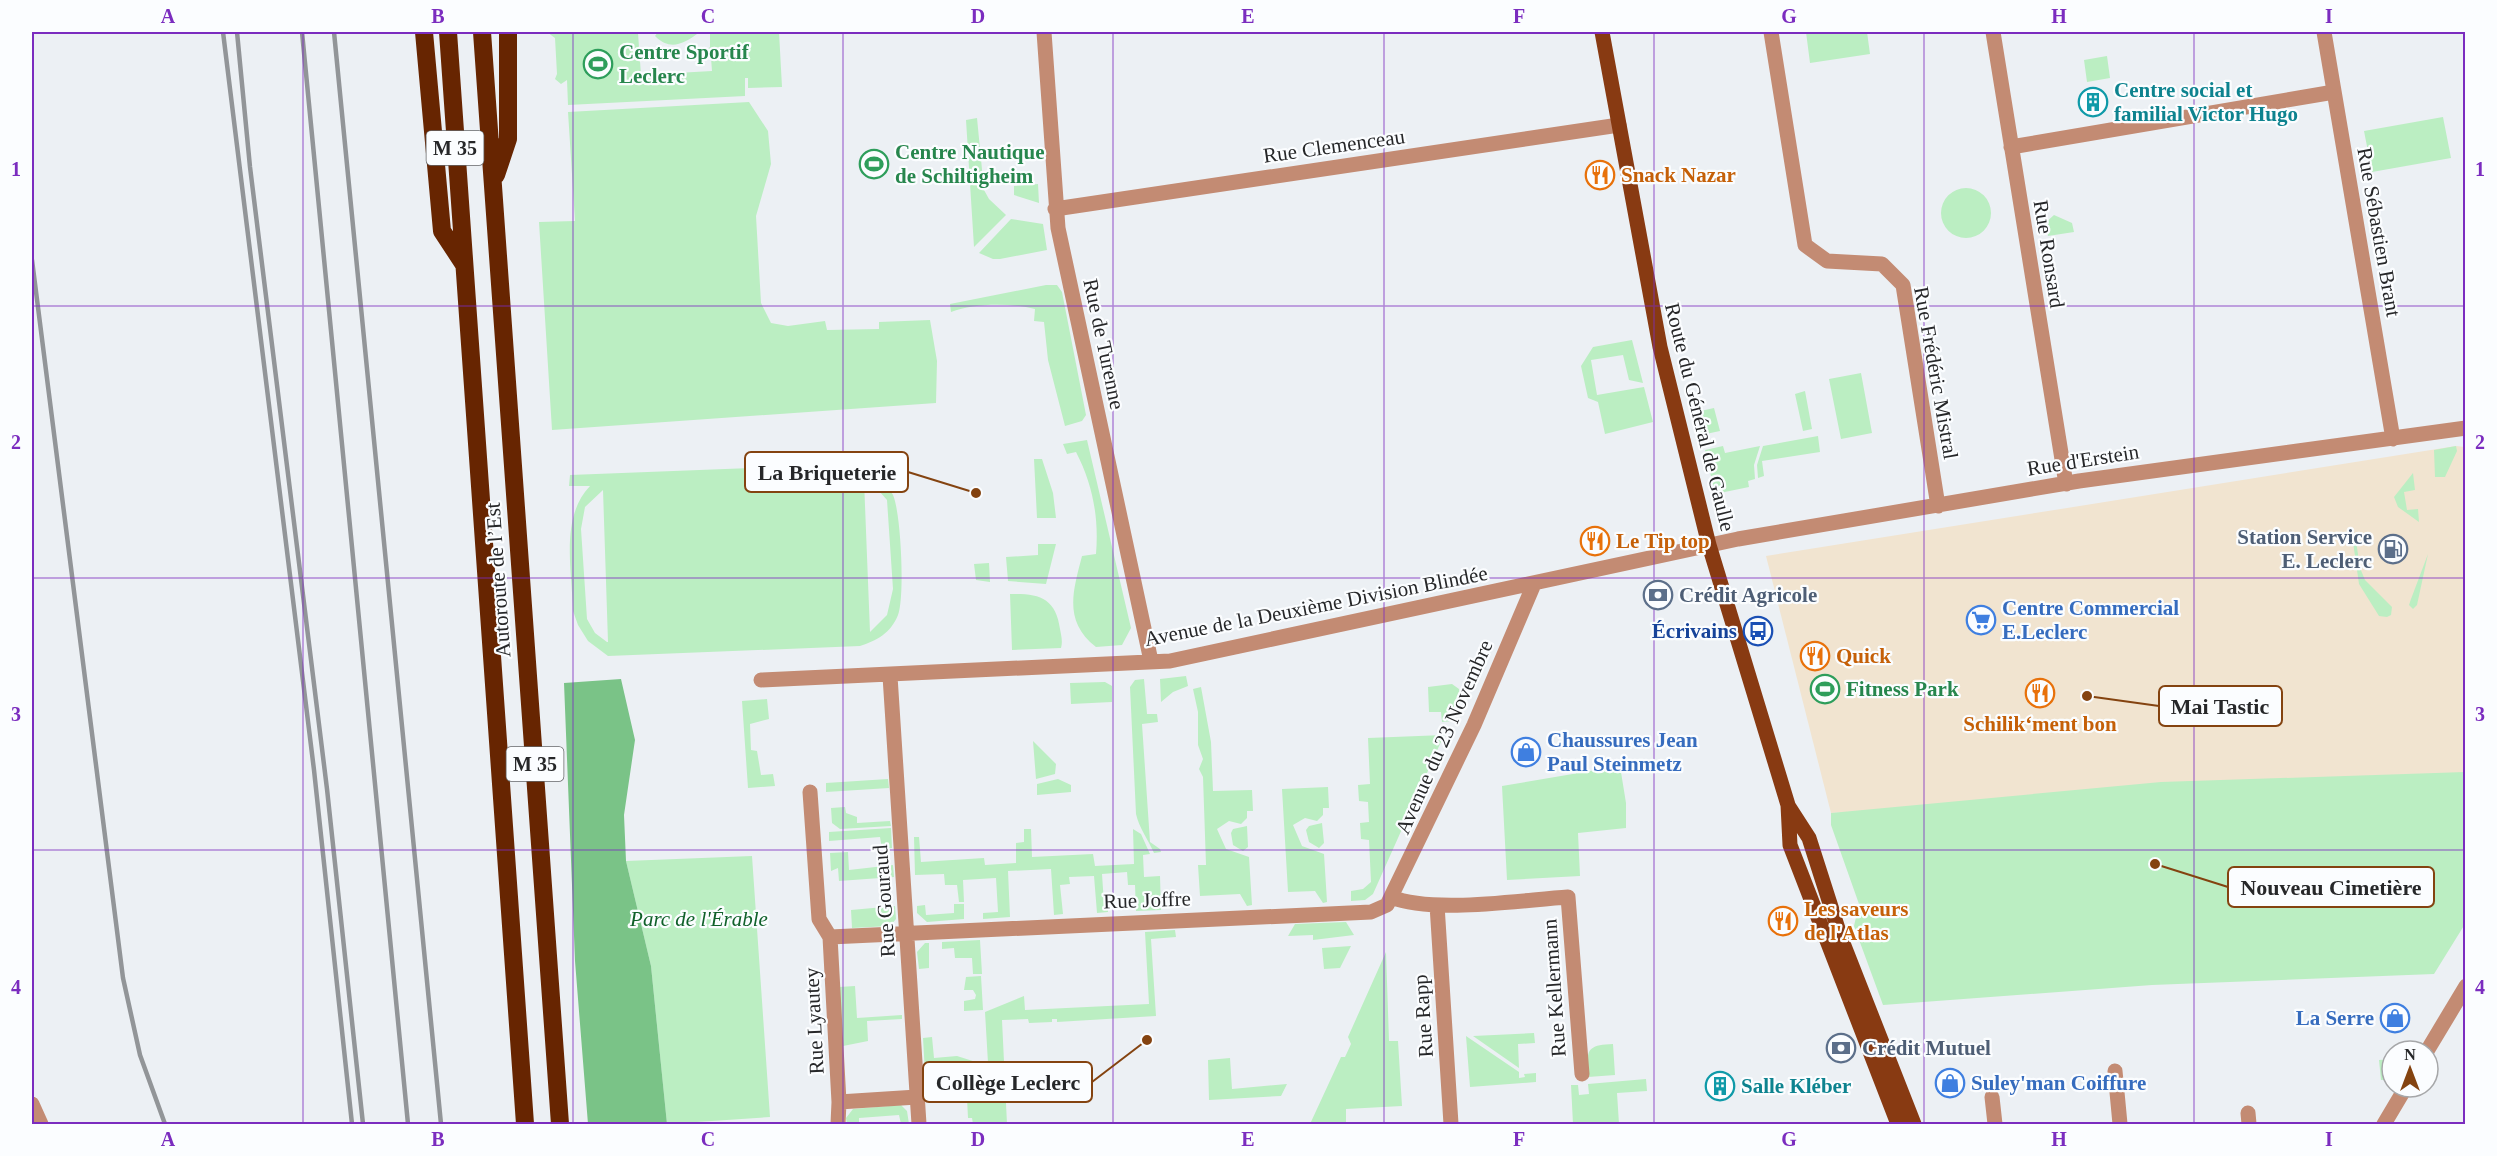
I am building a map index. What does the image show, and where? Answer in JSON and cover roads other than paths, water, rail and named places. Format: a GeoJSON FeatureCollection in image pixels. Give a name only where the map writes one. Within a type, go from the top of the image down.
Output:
{"type":"FeatureCollection","features":[{"type":"Feature","properties":{"kind":"highway"},"geometry":{"type":"LineString","coordinates":[[424,32],[442,231],[463,264]]}},
{"type":"Feature","properties":{"kind":"highway","name":"Autoroute de l’Est"},"geometry":{"type":"LineString","coordinates":[[448,32],[525,1125]]}},
{"type":"Feature","properties":{"kind":"highway","name":"Autoroute de l’Est"},"geometry":{"type":"LineString","coordinates":[[482,32],[560,1125]]}},
{"type":"Feature","properties":{"kind":"highway"},"geometry":{"type":"LineString","coordinates":[[493,182],[508,139],[508,32]]}},
{"type":"Feature","properties":{"kind":"main road","name":"Route du Général de Gaulle"},"geometry":{"type":"LineString","coordinates":[[1602,32],[1652,308],[1709,545],[1788,805],[1790,845],[1898,1125]]}},
{"type":"Feature","properties":{"kind":"main road","name":"Route du Général de Gaulle"},"geometry":{"type":"LineString","coordinates":[[1788,805],[1809,838],[1841,938],[1914,1125]]}},
{"type":"Feature","properties":{"kind":"street","name":"Rue de Turenne"},"geometry":{"type":"LineString","coordinates":[[1044,32],[1055,209],[1151,661]]}},
{"type":"Feature","properties":{"kind":"street","name":"Rue Frédéric Mistral"},"geometry":{"type":"LineString","coordinates":[[1771,32],[1805,245],[1827,261],[1882,264],[1903,285],[1938,506]]}},
{"type":"Feature","properties":{"kind":"street","name":"Rue Ronsard"},"geometry":{"type":"LineString","coordinates":[[1993,32],[2066,484]]}},
{"type":"Feature","properties":{"kind":"street","name":"Rue Sébastien Brant"},"geometry":{"type":"LineString","coordinates":[[2324,32],[2393,440]]}},
{"type":"Feature","properties":{"kind":"street"},"geometry":{"type":"LineString","coordinates":[[2011,147],[2334,92]]}},
{"type":"Feature","properties":{"kind":"street","name":"Rue Clemenceau"},"geometry":{"type":"LineString","coordinates":[[1055,209],[1619,125]]}},
{"type":"Feature","properties":{"kind":"street","name":"Rue d'Erstein"},"geometry":{"type":"LineString","coordinates":[[1709,545],[2066,484],[2466,428]]}},
{"type":"Feature","properties":{"kind":"street","name":"Avenue de la Deuxième Division Blindée"},"geometry":{"type":"LineString","coordinates":[[761,681],[1170,660],[1709,545]]}},
{"type":"Feature","properties":{"kind":"street","name":"Avenue du 23 Novembre"},"geometry":{"type":"LineString","coordinates":[[1389,901],[1474,725],[1534,584]]}},
{"type":"Feature","properties":{"kind":"street","name":"Rue Gouraud"},"geometry":{"type":"LineString","coordinates":[[890,676],[919,1125]]}},
{"type":"Feature","properties":{"kind":"street","name":"Rue Lyautey"},"geometry":{"type":"LineString","coordinates":[[810,792],[819,919],[830,937],[839,1102],[838,1125]]}},
{"type":"Feature","properties":{"kind":"street","name":"Rue Kellermann"},"geometry":{"type":"LineString","coordinates":[[1389,901],[1412,905],[1437,905],[1568,897],[1582,1074]]}},
{"type":"Feature","properties":{"kind":"street","name":"Rue Joffre"},"geometry":{"type":"LineString","coordinates":[[908,933],[1371,912],[1389,901]]}},
{"type":"Feature","properties":{"kind":"street","name":"Rue Rapp"},"geometry":{"type":"LineString","coordinates":[[1437,905],[1451,1125]]}},
{"type":"Feature","properties":{"kind":"street","name":"Rue Lyautey"},"geometry":{"type":"LineString","coordinates":[[830,937],[908,933]]}},
{"type":"Feature","properties":{"kind":"street"},"geometry":{"type":"LineString","coordinates":[[2434,1039],[2466,986]]}},
{"type":"Feature","properties":{"kind":"street"},"geometry":{"type":"LineString","coordinates":[[2115,1071],[2120,1125]]}},
{"type":"Feature","properties":{"kind":"street","name":"Rue Lyautey"},"geometry":{"type":"LineString","coordinates":[[839,1102],[917,1097]]}},
{"type":"Feature","properties":{"kind":"street"},"geometry":{"type":"LineString","coordinates":[[1992,1097],[1995,1125]]}},
{"type":"Feature","properties":{"kind":"street"},"geometry":{"type":"LineString","coordinates":[[2384,1125],[2399,1099]]}},
{"type":"Feature","properties":{"kind":"street"},"geometry":{"type":"LineString","coordinates":[[32,1104],[41,1125]]}},
{"type":"Feature","properties":{"kind":"railway"},"geometry":{"type":"LineString","coordinates":[[223,32],[314,770],[352,1124]]}},
{"type":"Feature","properties":{"kind":"railway"},"geometry":{"type":"LineString","coordinates":[[237,32],[250,167],[327,789],[363,1124]]}},
{"type":"Feature","properties":{"kind":"railway"},"geometry":{"type":"LineString","coordinates":[[302,32],[408,1124]]}},
{"type":"Feature","properties":{"kind":"railway"},"geometry":{"type":"LineString","coordinates":[[334,32],[441,1124]]}},
{"type":"Feature","properties":{"kind":"railway"},"geometry":{"type":"LineString","coordinates":[[32,260],[123,978],[140,1055],[165,1124]]}},
{"type":"Feature","properties":{"kind":"place","name":"Centre Sportif Leclerc"},"geometry":{"type":"Point","coordinates":[598,64]}},
{"type":"Feature","properties":{"kind":"place","name":"Centre social et familial Victor Hugo"},"geometry":{"type":"Point","coordinates":[2093,102]}},
{"type":"Feature","properties":{"kind":"place","name":"Centre Nautique de Schiltigheim"},"geometry":{"type":"Point","coordinates":[874,164]}},
{"type":"Feature","properties":{"kind":"place","name":"Snack Nazar"},"geometry":{"type":"Point","coordinates":[1600,175]}},
{"type":"Feature","properties":{"kind":"place","name":"La Briqueterie"},"geometry":{"type":"Point","coordinates":[976,493]}},
{"type":"Feature","properties":{"kind":"place","name":"Le Tip top"},"geometry":{"type":"Point","coordinates":[1595,541]}},
{"type":"Feature","properties":{"kind":"place","name":"Station Service E. Leclerc"},"geometry":{"type":"Point","coordinates":[2393,549]}},
{"type":"Feature","properties":{"kind":"place","name":"Crédit Agricole"},"geometry":{"type":"Point","coordinates":[1658,595]}},
{"type":"Feature","properties":{"kind":"place","name":"Centre Commercial E.Leclerc"},"geometry":{"type":"Point","coordinates":[1981,620]}},
{"type":"Feature","properties":{"kind":"place","name":"Écrivains"},"geometry":{"type":"Point","coordinates":[1758,631]}},
{"type":"Feature","properties":{"kind":"place","name":"Quick"},"geometry":{"type":"Point","coordinates":[1815,656]}},
{"type":"Feature","properties":{"kind":"place","name":"Fitness Park"},"geometry":{"type":"Point","coordinates":[1825,689]}},
{"type":"Feature","properties":{"kind":"place","name":"Schilik‘ment bon"},"geometry":{"type":"Point","coordinates":[2040,693]}},
{"type":"Feature","properties":{"kind":"place","name":"Mai Tastic"},"geometry":{"type":"Point","coordinates":[2087,696]}},
{"type":"Feature","properties":{"kind":"place","name":"Chaussures Jean Paul Steinmetz"},"geometry":{"type":"Point","coordinates":[1526,752]}},
{"type":"Feature","properties":{"kind":"place","name":"Nouveau Cimetière"},"geometry":{"type":"Point","coordinates":[2155,864]}},
{"type":"Feature","properties":{"kind":"place","name":"Les saveurs de l'Atlas"},"geometry":{"type":"Point","coordinates":[1783,921]}},
{"type":"Feature","properties":{"kind":"place","name":"La Serre"},"geometry":{"type":"Point","coordinates":[2395,1018]}},
{"type":"Feature","properties":{"kind":"place","name":"Collège Leclerc"},"geometry":{"type":"Point","coordinates":[1147,1040]}},
{"type":"Feature","properties":{"kind":"place","name":"Crédit Mutuel"},"geometry":{"type":"Point","coordinates":[1841,1048]}},
{"type":"Feature","properties":{"kind":"place","name":"Suley'man Coiffure"},"geometry":{"type":"Point","coordinates":[1950,1083]}},
{"type":"Feature","properties":{"kind":"place","name":"Salle Kléber"},"geometry":{"type":"Point","coordinates":[1720,1086]}},
{"type":"Feature","properties":{"kind":"park label","name":"Parc de l'Érable"},"geometry":{"type":"Point","coordinates":[699,919]}}]}
